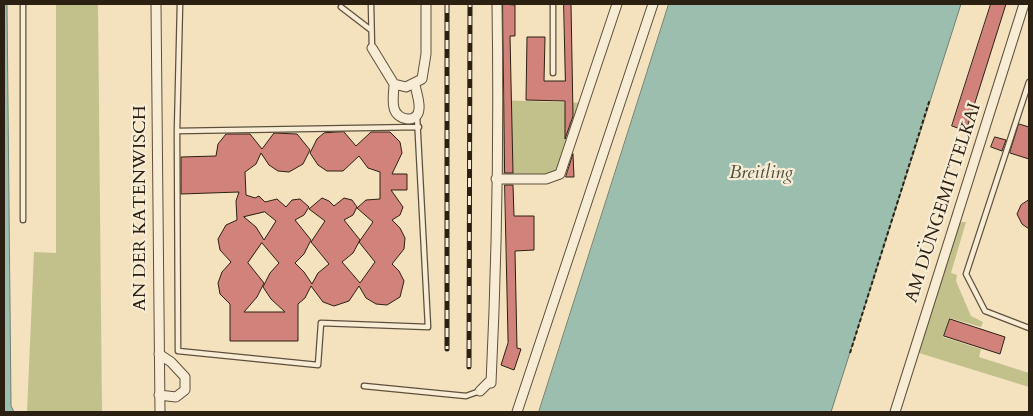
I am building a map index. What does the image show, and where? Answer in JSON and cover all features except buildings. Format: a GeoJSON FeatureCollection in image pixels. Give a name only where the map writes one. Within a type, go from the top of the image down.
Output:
{"type":"FeatureCollection","features":[{"type":"Feature","properties":{"kind":"street","name":"AN DER KATENWISCH"},"geometry":{"type":"LineString","coordinates":[[156,4],[160,412]]}},
{"type":"Feature","properties":{"kind":"street"},"geometry":{"type":"LineString","coordinates":[[394,84],[406,87],[422,79],[426,54],[426,4]]}},
{"type":"Feature","properties":{"kind":"street"},"geometry":{"type":"LineString","coordinates":[[480,391],[488,382],[491,383],[495,300],[498,100],[497,4]]}},
{"type":"Feature","properties":{"kind":"street"},"geometry":{"type":"LineString","coordinates":[[496,179],[546,179],[560,174],[617,4]]}},
{"type":"Feature","properties":{"kind":"street"},"geometry":{"type":"LineString","coordinates":[[517,412],[653,4]]}},
{"type":"Feature","properties":{"kind":"street","name":"AM DÜNGEMITTELKAI"},"geometry":{"type":"LineString","coordinates":[[895,412],[1024,4]]}},
{"type":"Feature","properties":{"kind":"street"},"geometry":{"type":"LineString","coordinates":[[372,48],[394,84],[393,108],[396,115],[402,119],[411,119],[417,115],[419,109],[415,84]]}},
{"type":"Feature","properties":{"kind":"street"},"geometry":{"type":"LineString","coordinates":[[159,354],[171,362],[185,377],[185,390],[176,397],[159,395]]}},
{"type":"Feature","properties":{"kind":"lane"},"geometry":{"type":"LineString","coordinates":[[22,4],[23,220]]}},
{"type":"Feature","properties":{"kind":"lane"},"geometry":{"type":"LineString","coordinates":[[180,4],[177,131],[178,351],[318,365],[321,323],[428,327],[417,115]]}},
{"type":"Feature","properties":{"kind":"lane"},"geometry":{"type":"LineString","coordinates":[[371,4],[372,48]]}},
{"type":"Feature","properties":{"kind":"lane"},"geometry":{"type":"LineString","coordinates":[[553,4],[553,73]]}},
{"type":"Feature","properties":{"kind":"lane"},"geometry":{"type":"LineString","coordinates":[[340,7],[371,30]]}},
{"type":"Feature","properties":{"kind":"lane"},"geometry":{"type":"LineString","coordinates":[[1029,82],[966,274],[985,311],[1029,328]]}},
{"type":"Feature","properties":{"kind":"lane"},"geometry":{"type":"LineString","coordinates":[[177,131],[419,127]]}},
{"type":"Feature","properties":{"kind":"lane"},"geometry":{"type":"LineString","coordinates":[[364,386],[466,396],[480,391]]}},
{"type":"Feature","properties":{"kind":"path"},"geometry":{"type":"LineString","coordinates":[[850,353],[930,99]]}},
{"type":"Feature","properties":{"kind":"shaded area"},"geometry":{"type":"Polygon","coordinates":[[[56,4],[98,4],[102,412],[27,412],[34,252],[56,253],[56,4]]]}},
{"type":"Feature","properties":{"kind":"shaded area"},"geometry":{"type":"Polygon","coordinates":[[[498,100],[586,103],[560,174],[496,179],[498,100]]]}},
{"type":"Feature","properties":{"kind":"shaded area"},"geometry":{"type":"Polygon","coordinates":[[[966,222],[951,273],[957,275],[956,281],[971,316],[983,322],[981,327],[950,318],[943,337],[981,349],[979,357],[1029,373],[1029,387],[919,353],[959,223],[966,222]]]}},
{"type":"Feature","properties":{"kind":"water"},"geometry":{"type":"Polygon","coordinates":[[[4,4],[7,4],[11,406],[14,412],[4,412],[4,4]]]}},
{"type":"Feature","properties":{"kind":"water","name":"Breitling"},"geometry":{"type":"Polygon","coordinates":[[[669,4],[961,4],[831,412],[539,412],[669,4]]]}},
{"type":"Feature","properties":{"kind":"railway"},"geometry":{"type":"LineString","coordinates":[[447,4],[447,349]]}},
{"type":"Feature","properties":{"kind":"railway"},"geometry":{"type":"LineString","coordinates":[[469,367],[470,4]]}}]}
